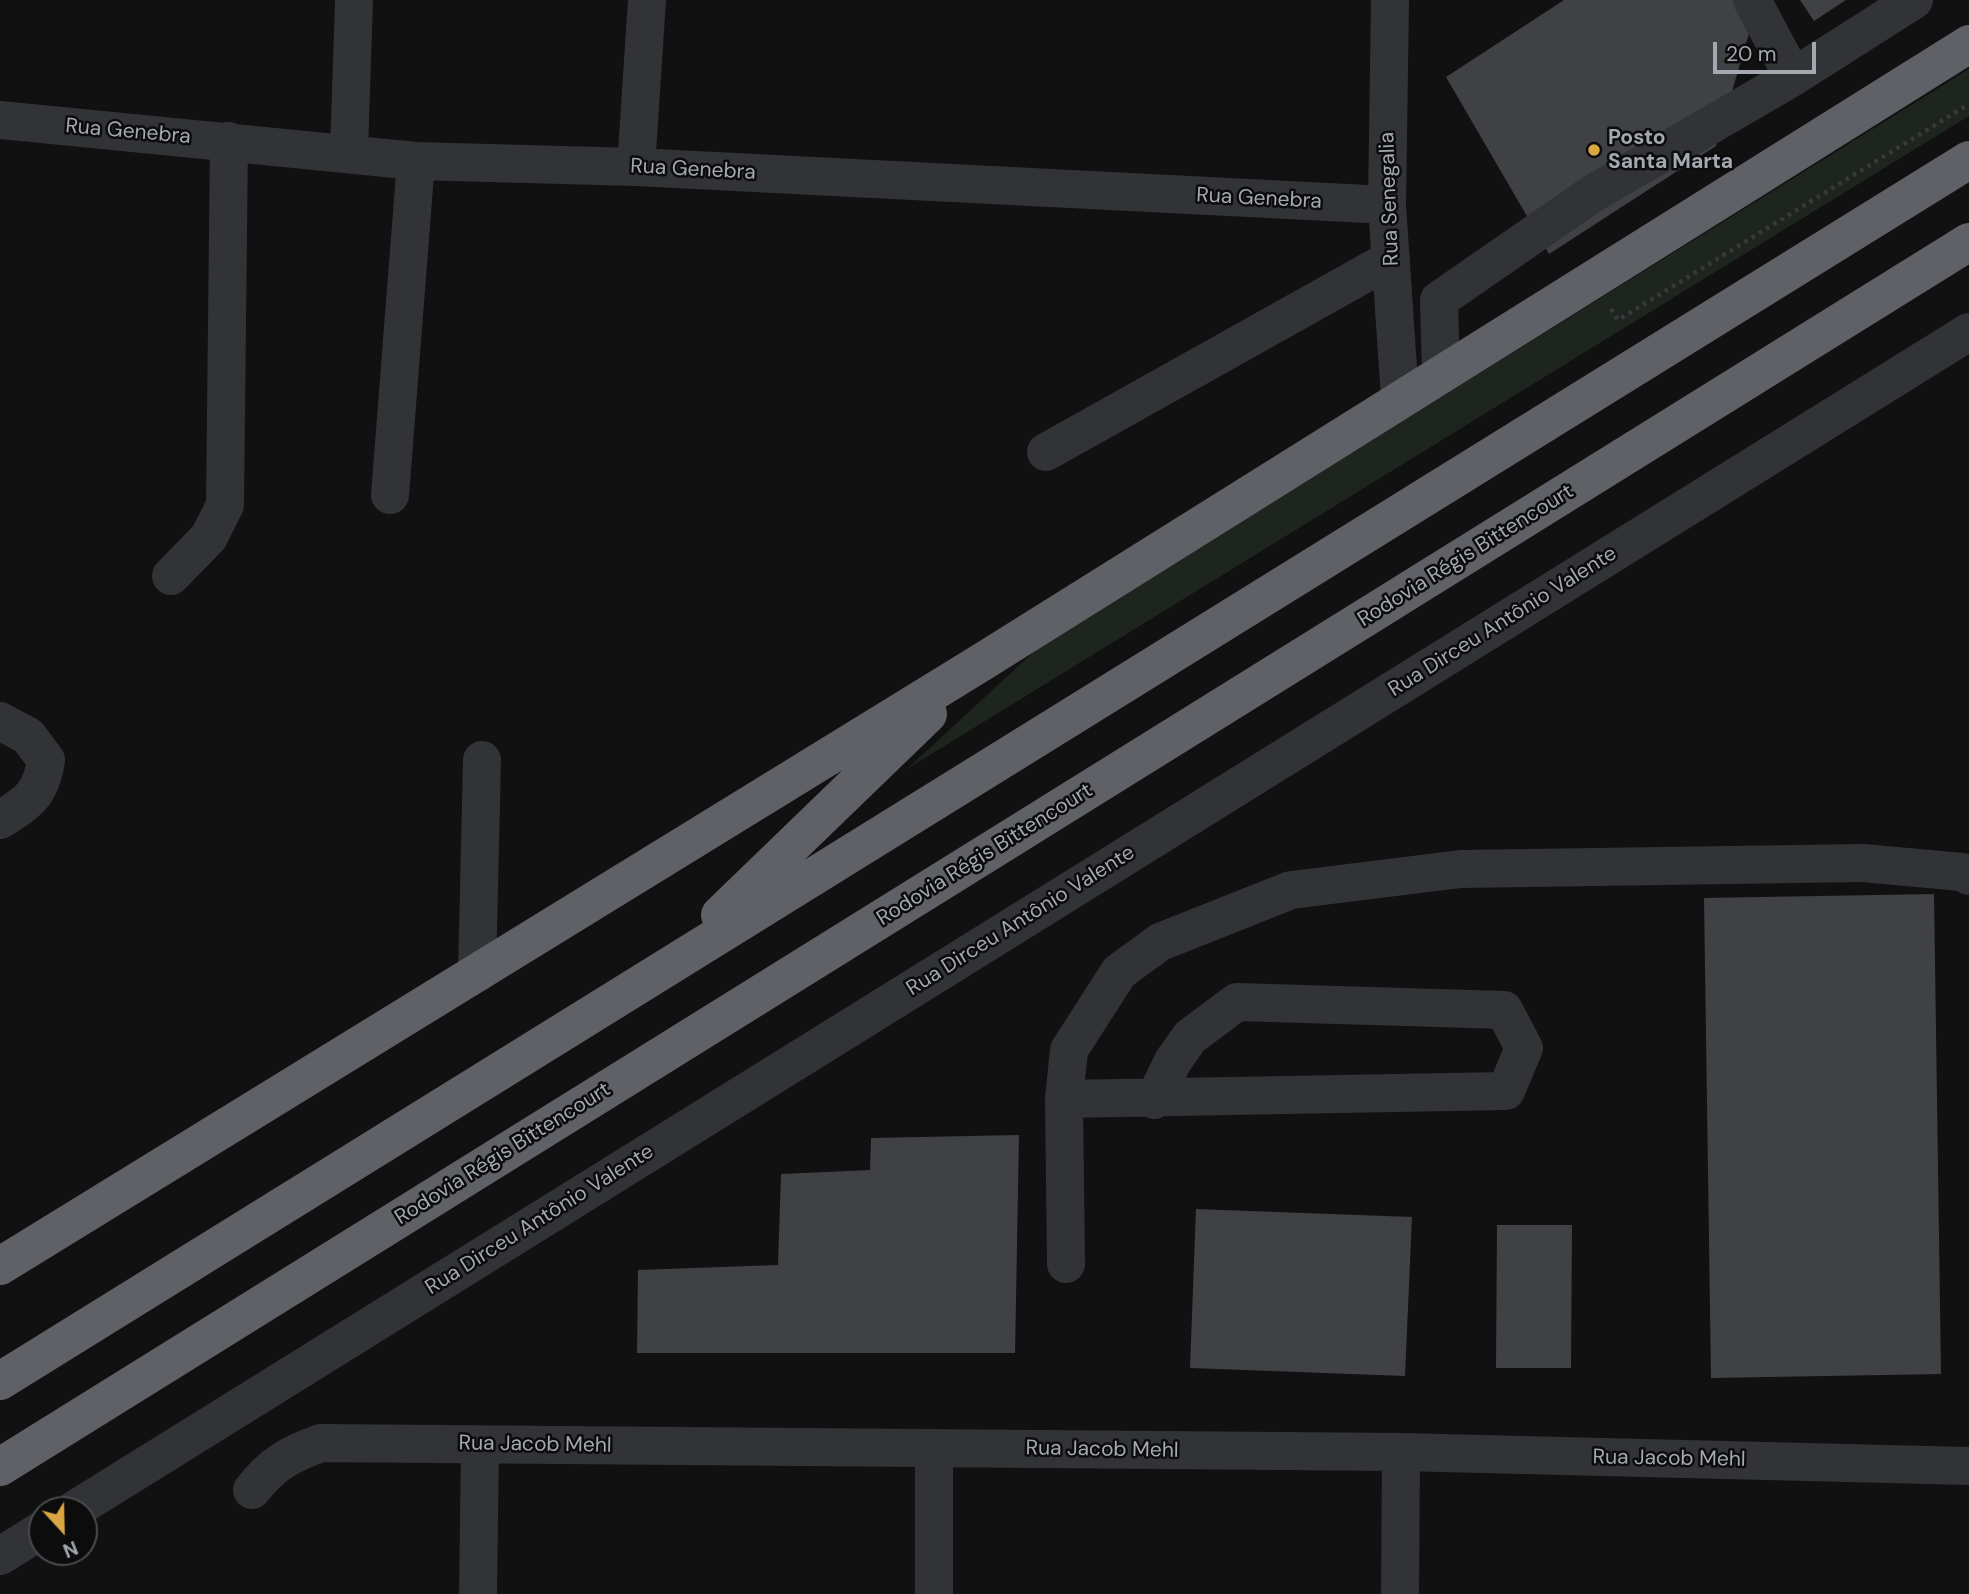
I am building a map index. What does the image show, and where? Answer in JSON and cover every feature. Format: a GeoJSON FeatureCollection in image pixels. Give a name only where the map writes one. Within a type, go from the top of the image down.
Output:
{"type":"FeatureCollection","features":[{"type":"Feature","properties":{"kind":"highway"},"geometry":{"type":"LineString","coordinates":[[0,1266],[982,662],[1969,44]]}},
{"type":"Feature","properties":{"kind":"highway"},"geometry":{"type":"LineString","coordinates":[[0,1381],[1969,160]]}},
{"type":"Feature","properties":{"kind":"highway","name":"Rodovia Régis Bittencourt"},"geometry":{"type":"LineString","coordinates":[[0,1467],[1969,242]]}},
{"type":"Feature","properties":{"kind":"highway"},"geometry":{"type":"LineString","coordinates":[[665,967],[982,662]]}},
{"type":"Feature","properties":{"kind":"street"},"geometry":{"type":"LineString","coordinates":[[349,152],[354,0]]}},
{"type":"Feature","properties":{"kind":"street"},"geometry":{"type":"LineString","coordinates":[[636,167],[648,0]]}},
{"type":"Feature","properties":{"kind":"street","name":"Rua Senegalia"},"geometry":{"type":"LineString","coordinates":[[1390,0],[1387,205],[1400,398]]}},
{"type":"Feature","properties":{"kind":"street"},"geometry":{"type":"LineString","coordinates":[[1752,0],[1793,77]]}},
{"type":"Feature","properties":{"kind":"street"},"geometry":{"type":"LineString","coordinates":[[1441,373],[1440,300],[1592,194],[1793,77],[1914,0]]}},
{"type":"Feature","properties":{"kind":"street","name":"Rua Genebra"},"geometry":{"type":"LineString","coordinates":[[0,120],[416,160],[636,167],[1387,205]]}},
{"type":"Feature","properties":{"kind":"street"},"geometry":{"type":"LineString","coordinates":[[171,576],[209,537],[225,505],[229,141]]}},
{"type":"Feature","properties":{"kind":"street"},"geometry":{"type":"LineString","coordinates":[[390,495],[416,160]]}},
{"type":"Feature","properties":{"kind":"street"},"geometry":{"type":"LineString","coordinates":[[1046,452],[1391,259]]}},
{"type":"Feature","properties":{"kind":"street","name":"Rua Dirceu Antônio Valente"},"geometry":{"type":"LineString","coordinates":[[97,1496],[1969,332]]}},
{"type":"Feature","properties":{"kind":"street"},"geometry":{"type":"LineString","coordinates":[[0,721],[28,736],[46,760],[42,786],[21,807],[0,820]]}},
{"type":"Feature","properties":{"kind":"street"},"geometry":{"type":"LineString","coordinates":[[477,973],[482,760]]}},
{"type":"Feature","properties":{"kind":"street"},"geometry":{"type":"LineString","coordinates":[[1066,1264],[1064,1099],[1069,1050],[1119,972],[1160,942],[1291,890],[1475,869],[1863,863],[1962,872],[1969,876]]}},
{"type":"Feature","properties":{"kind":"street"},"geometry":{"type":"LineString","coordinates":[[1064,1099],[1154,1100],[1506,1091],[1524,1048],[1503,1010],[1237,1002],[1190,1037],[1173,1061],[1154,1100]]}},
{"type":"Feature","properties":{"kind":"street","name":"Rua Jacob Mehl"},"geometry":{"type":"LineString","coordinates":[[252,1490],[269,1469],[287,1455],[321,1443],[1401,1452],[1969,1466]]}},
{"type":"Feature","properties":{"kind":"street"},"geometry":{"type":"LineString","coordinates":[[478,1594],[480,1444]]}},
{"type":"Feature","properties":{"kind":"street"},"geometry":{"type":"LineString","coordinates":[[933,1594],[934,1448]]}},
{"type":"Feature","properties":{"kind":"street"},"geometry":{"type":"LineString","coordinates":[[1400,1594],[1401,1452]]}},
{"type":"Feature","properties":{"kind":"street"},"geometry":{"type":"LineString","coordinates":[[0,1556],[28,1539]]}},
{"type":"Feature","properties":{"kind":"path"},"geometry":{"type":"LineString","coordinates":[[1592,279],[1618,320],[1969,104]]}},
{"type":"Feature","properties":{"kind":"shaded area"},"geometry":{"type":"Polygon","coordinates":[[[1969,69],[1969,116],[907,769],[1039,647],[1969,69]]]}},
{"type":"Feature","properties":{"kind":"building"},"geometry":{"type":"Polygon","coordinates":[[[1564,0],[1747,0],[1755,13],[1716,146],[1549,254],[1446,77],[1564,0]]]}},
{"type":"Feature","properties":{"kind":"building"},"geometry":{"type":"Polygon","coordinates":[[[1800,0],[1846,0],[1814,21],[1800,0]]]}},
{"type":"Feature","properties":{"kind":"building"},"geometry":{"type":"Polygon","coordinates":[[[1934,894],[1941,1374],[1711,1378],[1704,898],[1934,894]]]}},
{"type":"Feature","properties":{"kind":"building"},"geometry":{"type":"Polygon","coordinates":[[[1019,1135],[1015,1353],[637,1353],[638,1270],[778,1265],[781,1174],[870,1170],[871,1138],[1019,1135]]]}},
{"type":"Feature","properties":{"kind":"building"},"geometry":{"type":"Polygon","coordinates":[[[1196,1209],[1412,1217],[1405,1376],[1190,1368],[1196,1209]]]}},
{"type":"Feature","properties":{"kind":"building"},"geometry":{"type":"Polygon","coordinates":[[[1497,1225],[1572,1225],[1571,1368],[1496,1368],[1497,1225]]]}},
{"type":"Feature","properties":{"kind":"place","name":"Posto Santa Marta"},"geometry":{"type":"Point","coordinates":[1594,150]}}]}
